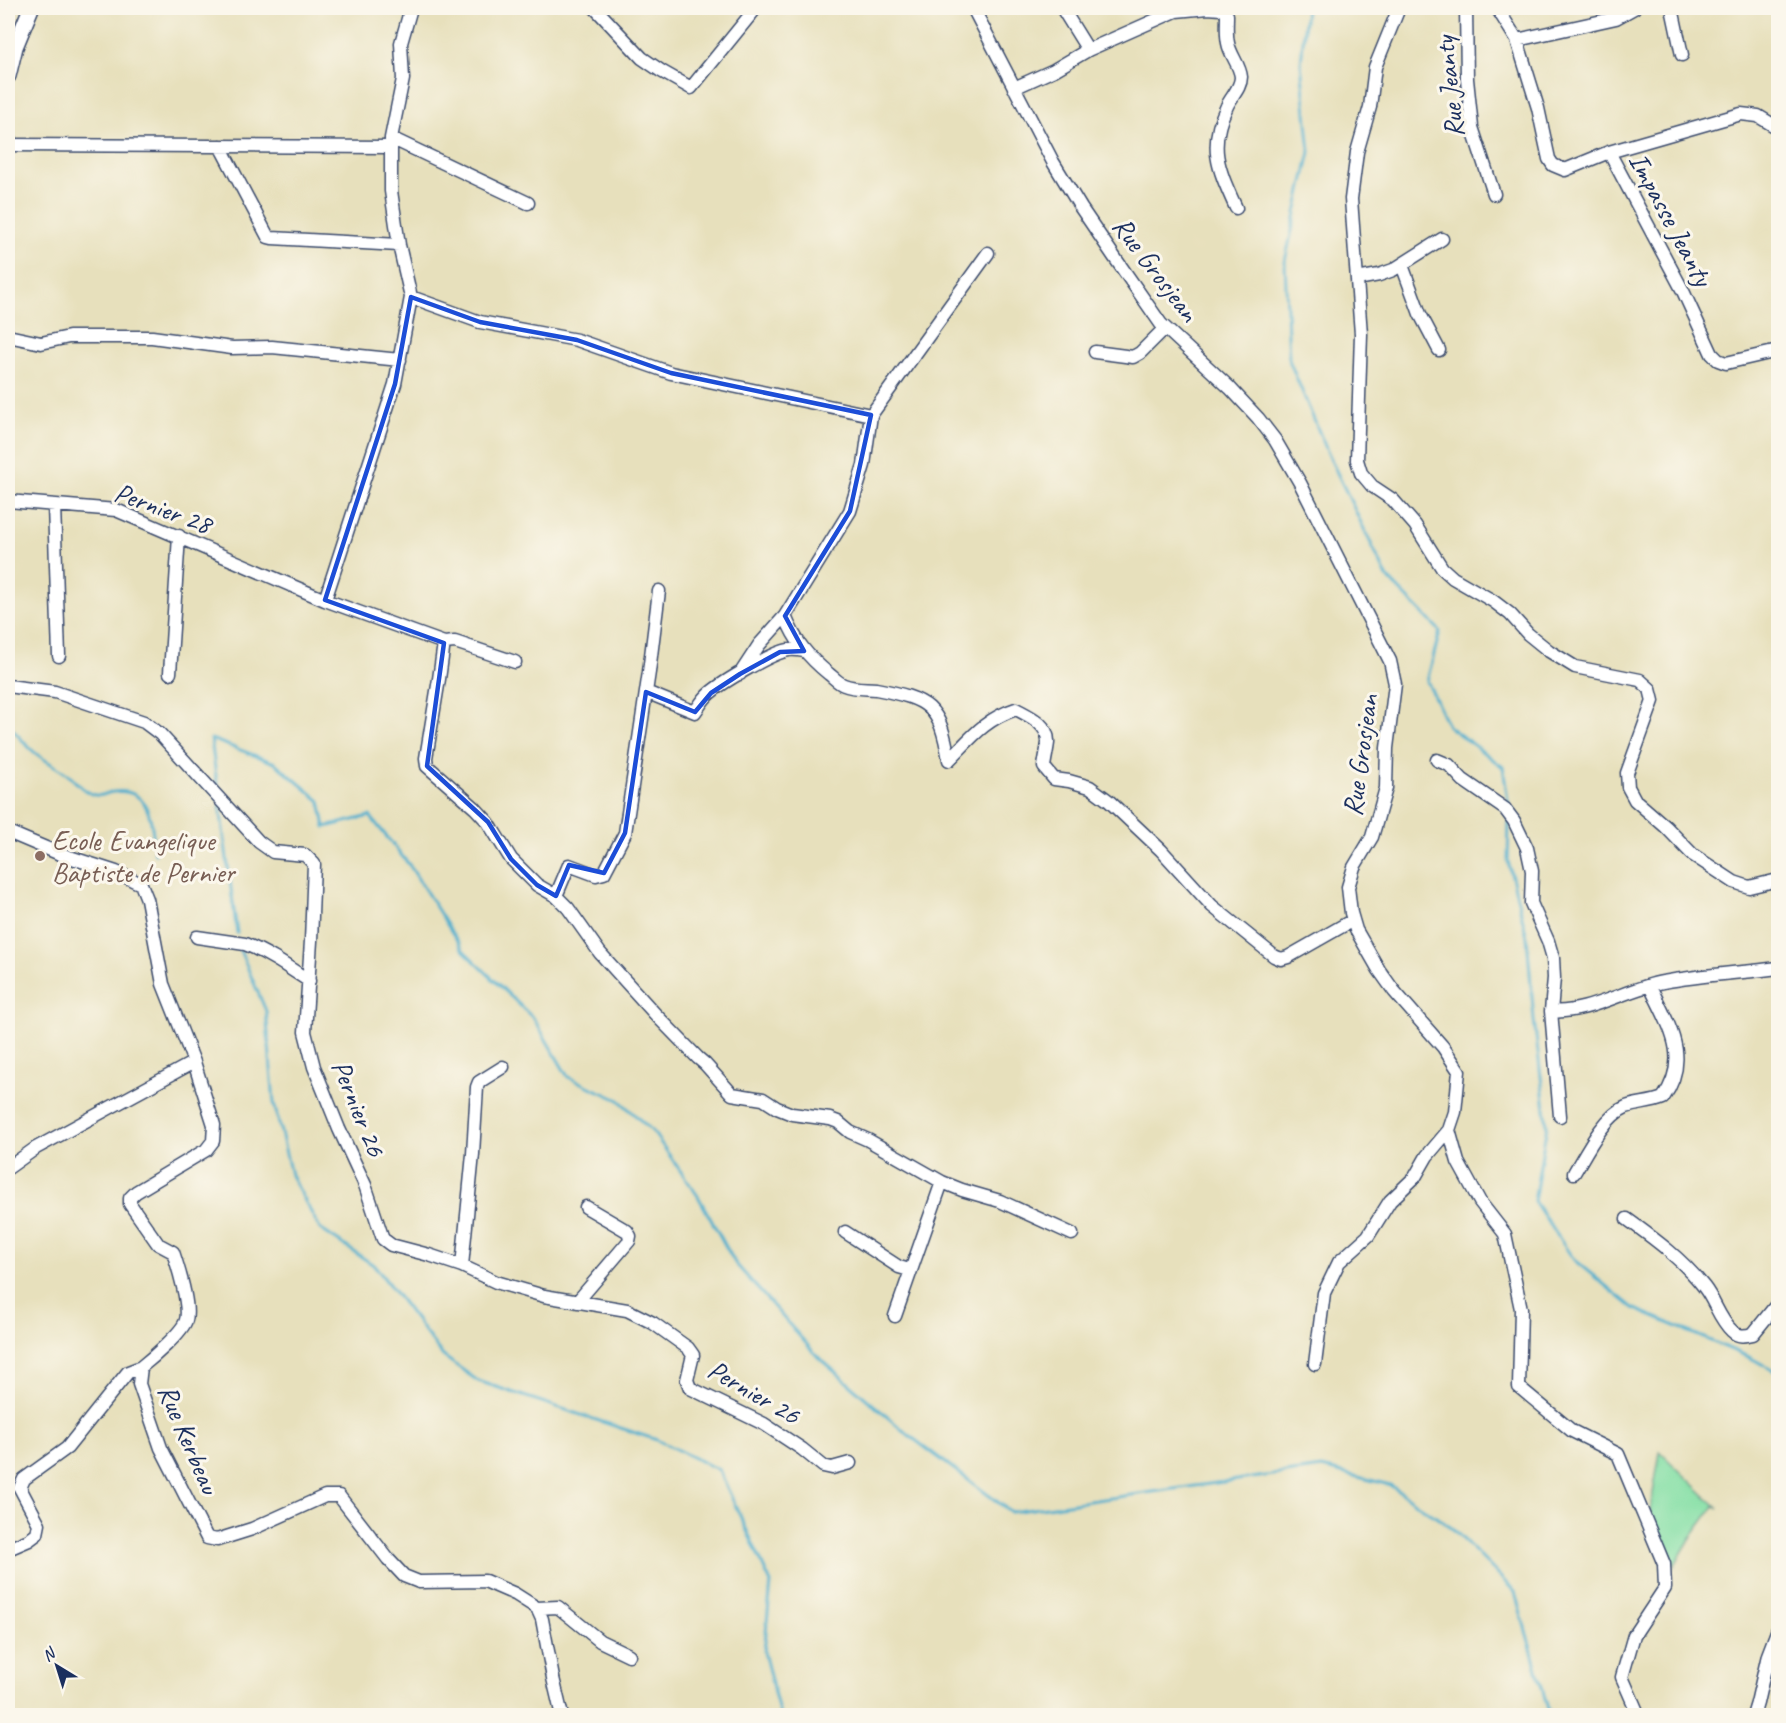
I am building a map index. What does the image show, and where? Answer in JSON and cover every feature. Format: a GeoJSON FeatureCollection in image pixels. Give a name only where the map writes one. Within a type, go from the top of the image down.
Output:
{"type":"FeatureCollection","features":[{"type":"Feature","properties":{"kind":"street"},"geometry":{"type":"LineString","coordinates":[[8,76],[11,45],[31,8]]}},
{"type":"Feature","properties":{"kind":"street"},"geometry":{"type":"LineString","coordinates":[[325,600],[395,384],[411,297],[399,245],[391,191],[391,142],[403,79],[401,43],[411,8]]}},
{"type":"Feature","properties":{"kind":"street"},"geometry":{"type":"LineString","coordinates":[[595,8],[642,58],[692,88],[756,8]]}},
{"type":"Feature","properties":{"kind":"street","name":"Rue Grosjean"},"geometry":{"type":"LineString","coordinates":[[973,8],[1053,162],[1081,208],[1165,328],[1230,388],[1275,440],[1305,492],[1390,661],[1395,684],[1387,748],[1386,788],[1372,837],[1354,867],[1348,886],[1353,920],[1356,930],[1379,970],[1394,991],[1443,1047],[1459,1071],[1455,1112],[1449,1130],[1458,1162],[1480,1202],[1505,1234],[1521,1309],[1518,1387],[1572,1431],[1618,1454],[1664,1564],[1665,1588],[1634,1635],[1622,1677],[1639,1716]]}},
{"type":"Feature","properties":{"kind":"street"},"geometry":{"type":"LineString","coordinates":[[1062,8],[1088,50]]}},
{"type":"Feature","properties":{"kind":"street"},"geometry":{"type":"LineString","coordinates":[[1014,88],[1054,70],[1088,50],[1176,11],[1208,8],[1225,11],[1228,42],[1241,77],[1240,84],[1225,110],[1217,138],[1216,152],[1220,173],[1236,208]]}},
{"type":"Feature","properties":{"kind":"street"},"geometry":{"type":"LineString","coordinates":[[1399,8],[1375,67],[1370,107],[1357,152],[1351,199],[1361,334],[1357,460],[1361,473],[1372,486],[1393,500],[1415,525],[1442,568],[1453,578],[1493,601],[1550,651],[1575,667],[1640,680],[1650,689],[1653,701],[1627,773],[1628,787],[1635,800],[1693,855],[1734,882],[1749,887],[1779,880]]}},
{"type":"Feature","properties":{"kind":"street","name":"Rue Jeanty"},"geometry":{"type":"LineString","coordinates":[[1466,8],[1467,79],[1472,127],[1494,195]]}},
{"type":"Feature","properties":{"kind":"street","name":"Impasse Jeanty"},"geometry":{"type":"LineString","coordinates":[[1497,8],[1516,40],[1553,165],[1565,170],[1609,152],[1683,291],[1712,354],[1718,360],[1726,363],[1779,351]]}},
{"type":"Feature","properties":{"kind":"street"},"geometry":{"type":"LineString","coordinates":[[1516,40],[1616,18],[1634,8]]}},
{"type":"Feature","properties":{"kind":"street"},"geometry":{"type":"LineString","coordinates":[[1672,8],[1682,55]]}},
{"type":"Feature","properties":{"kind":"street"},"geometry":{"type":"LineString","coordinates":[[1609,152],[1741,114],[1758,116],[1779,128]]}},
{"type":"Feature","properties":{"kind":"street"},"geometry":{"type":"LineString","coordinates":[[8,145],[220,146],[391,142],[528,203]]}},
{"type":"Feature","properties":{"kind":"street"},"geometry":{"type":"LineString","coordinates":[[220,146],[268,237],[399,245]]}},
{"type":"Feature","properties":{"kind":"street"},"geometry":{"type":"LineString","coordinates":[[1357,279],[1379,275],[1402,266],[1442,239]]}},
{"type":"Feature","properties":{"kind":"street"},"geometry":{"type":"LineString","coordinates":[[740,674],[759,645],[785,616],[850,511],[864,465],[871,415],[988,253]]}},
{"type":"Feature","properties":{"kind":"street"},"geometry":{"type":"LineString","coordinates":[[1402,266],[1417,305],[1439,350]]}},
{"type":"Feature","properties":{"kind":"street"},"geometry":{"type":"LineString","coordinates":[[411,297],[480,322],[577,340],[671,373],[871,415]]}},
{"type":"Feature","properties":{"kind":"street"},"geometry":{"type":"LineString","coordinates":[[1095,352],[1133,357],[1165,328]]}},
{"type":"Feature","properties":{"kind":"street"},"geometry":{"type":"LineString","coordinates":[[8,336],[41,343],[69,337],[152,338],[232,348],[272,347],[400,360]]}},
{"type":"Feature","properties":{"kind":"street","name":"Pernier 28"},"geometry":{"type":"LineString","coordinates":[[8,501],[116,510],[325,600],[444,643],[455,642],[515,662]]}},
{"type":"Feature","properties":{"kind":"street"},"geometry":{"type":"LineString","coordinates":[[54,505],[59,656]]}},
{"type":"Feature","properties":{"kind":"street"},"geometry":{"type":"LineString","coordinates":[[170,672],[178,536]]}},
{"type":"Feature","properties":{"kind":"street"},"geometry":{"type":"LineString","coordinates":[[556,896],[569,865],[596,875],[604,873],[625,833],[659,591]]}},
{"type":"Feature","properties":{"kind":"street"},"geometry":{"type":"LineString","coordinates":[[785,616],[793,635],[804,651],[843,685],[876,689],[921,701],[935,713],[945,735],[949,760],[982,726],[993,718],[1016,709],[1036,719],[1044,729],[1048,741],[1044,767],[1048,774],[1054,779],[1090,787],[1109,801],[1161,850],[1212,906],[1274,956],[1281,959],[1288,957],[1353,920]]}},
{"type":"Feature","properties":{"kind":"street"},"geometry":{"type":"LineString","coordinates":[[444,643],[426,758],[427,766],[488,822],[511,859],[530,879],[556,896],[568,908],[600,953],[656,1016],[732,1094],[763,1099],[792,1114],[838,1122],[850,1132],[942,1182],[1000,1201],[1072,1234]]}},
{"type":"Feature","properties":{"kind":"street"},"geometry":{"type":"LineString","coordinates":[[646,692],[695,712],[711,693],[740,674],[780,652],[791,649],[804,651]]}},
{"type":"Feature","properties":{"kind":"street","name":"Pernier 26"},"geometry":{"type":"LineString","coordinates":[[8,686],[55,692],[144,722],[160,734],[259,842],[273,852],[305,855],[314,864],[305,1032],[314,1066],[339,1129],[365,1185],[383,1239],[390,1245],[429,1255],[462,1266],[496,1282],[544,1296],[627,1310],[653,1323],[688,1348],[693,1355],[687,1380],[690,1388],[764,1424],[823,1466],[832,1468],[850,1463]]}},
{"type":"Feature","properties":{"kind":"street"},"geometry":{"type":"LineString","coordinates":[[1437,760],[1449,765],[1463,780],[1505,809],[1514,821],[1527,848],[1532,871],[1531,903],[1554,958],[1551,1011],[1560,1116]]}},
{"type":"Feature","properties":{"kind":"street","name":"Rue Kerbeau"},"geometry":{"type":"LineString","coordinates":[[8,832],[60,854],[116,872],[141,884],[147,899],[163,984],[194,1062],[214,1125],[213,1141],[206,1150],[136,1192],[130,1198],[130,1204],[158,1244],[173,1252],[180,1273],[186,1306],[186,1320],[153,1358],[141,1367],[139,1384],[160,1448],[207,1538],[218,1540],[252,1529],[325,1496],[339,1496],[388,1559],[405,1576],[419,1582],[485,1581],[515,1593],[537,1608]]}},
{"type":"Feature","properties":{"kind":"street"},"geometry":{"type":"LineString","coordinates":[[197,937],[252,946],[275,958],[309,981]]}},
{"type":"Feature","properties":{"kind":"street"},"geometry":{"type":"LineString","coordinates":[[1551,1011],[1580,1009],[1662,982],[1779,968]]}},
{"type":"Feature","properties":{"kind":"street"},"geometry":{"type":"LineString","coordinates":[[1574,1173],[1594,1138],[1618,1113],[1626,1107],[1663,1098],[1669,1090],[1677,1065],[1677,1050],[1650,986]]}},
{"type":"Feature","properties":{"kind":"street"},"geometry":{"type":"LineString","coordinates":[[8,1168],[36,1148],[194,1062]]}},
{"type":"Feature","properties":{"kind":"street"},"geometry":{"type":"LineString","coordinates":[[462,1266],[477,1088],[479,1082],[503,1067]]}},
{"type":"Feature","properties":{"kind":"street"},"geometry":{"type":"LineString","coordinates":[[1315,1364],[1324,1293],[1339,1262],[1368,1236],[1390,1201],[1415,1177],[1427,1156],[1449,1130]]}},
{"type":"Feature","properties":{"kind":"street"},"geometry":{"type":"LineString","coordinates":[[895,1316],[942,1182]]}},
{"type":"Feature","properties":{"kind":"street"},"geometry":{"type":"LineString","coordinates":[[577,1302],[629,1241],[630,1236],[627,1231],[586,1208]]}},
{"type":"Feature","properties":{"kind":"street"},"geometry":{"type":"LineString","coordinates":[[1627,1219],[1690,1269],[1708,1292],[1723,1321],[1733,1332],[1742,1336],[1753,1334],[1779,1303]]}},
{"type":"Feature","properties":{"kind":"street"},"geometry":{"type":"LineString","coordinates":[[845,1232],[899,1267],[906,1269],[912,1267]]}},
{"type":"Feature","properties":{"kind":"street"},"geometry":{"type":"LineString","coordinates":[[8,1549],[37,1534],[39,1524],[20,1488],[24,1479],[67,1449],[128,1372],[141,1367]]}},
{"type":"Feature","properties":{"kind":"street"},"geometry":{"type":"LineString","coordinates":[[562,1716],[542,1619],[537,1608],[558,1607],[600,1641],[629,1655]]}},
{"type":"Feature","properties":{"kind":"street"},"geometry":{"type":"LineString","coordinates":[[1753,1716],[1768,1655],[1779,1629]]}},
{"type":"Feature","properties":{"kind":"street"},"geometry":{"type":"LineString","coordinates":[[1768,1655],[1779,1673]]}},
{"type":"Feature","properties":{"kind":"highlighted area"},"geometry":{"type":"Polygon","coordinates":[[[411,297],[480,322],[577,340],[671,373],[871,415],[850,511],[785,616],[804,651],[780,652],[740,674],[711,693],[695,712],[646,692],[625,833],[604,873],[569,865],[556,896],[537,885],[511,859],[488,822],[427,766],[444,643],[325,600],[395,384],[411,297]]]}},
{"type":"Feature","properties":{"kind":"green space"},"geometry":{"type":"Polygon","coordinates":[[[1660,1452],[1719,1509],[1714,1506],[1674,1566],[1650,1511],[1660,1452]]]}},
{"type":"Feature","properties":{"kind":"waterway"},"geometry":{"type":"LineString","coordinates":[[1306,8],[1301,64],[1310,152],[1285,261],[1289,360],[1330,458],[1387,577],[1440,631],[1427,681],[1448,726],[1503,767],[1509,808]]}},
{"type":"Feature","properties":{"kind":"waterway"},"geometry":{"type":"LineString","coordinates":[[8,724],[33,751],[67,774],[88,792],[98,796],[113,792],[136,795],[148,810],[155,854]]}},
{"type":"Feature","properties":{"kind":"waterway"},"geometry":{"type":"LineString","coordinates":[[218,791],[211,739],[275,763],[320,801],[325,827],[370,816],[410,866],[463,950],[534,1019],[568,1077],[619,1100],[653,1132],[698,1196],[735,1263],[818,1357],[906,1433],[1011,1512],[1322,1468],[1390,1485],[1453,1529],[1515,1592],[1550,1716]]}},
{"type":"Feature","properties":{"kind":"waterway"},"geometry":{"type":"LineString","coordinates":[[220,807],[237,933]]}},
{"type":"Feature","properties":{"kind":"waterway"},"geometry":{"type":"LineString","coordinates":[[1509,821],[1508,861],[1527,937],[1534,1020],[1547,1125],[1534,1201],[1574,1260],[1633,1308],[1751,1358],[1778,1373]]}},
{"type":"Feature","properties":{"kind":"waterway"},"geometry":{"type":"LineString","coordinates":[[239,948],[266,1011],[274,1103],[291,1175],[320,1229],[375,1266],[443,1356],[478,1381],[657,1440],[719,1470],[771,1583],[764,1652],[780,1716]]}},
{"type":"Feature","properties":{"kind":"place","name":"Ecole Evangelique Baptiste de Pernier"},"geometry":{"type":"Point","coordinates":[40,856]}}]}
